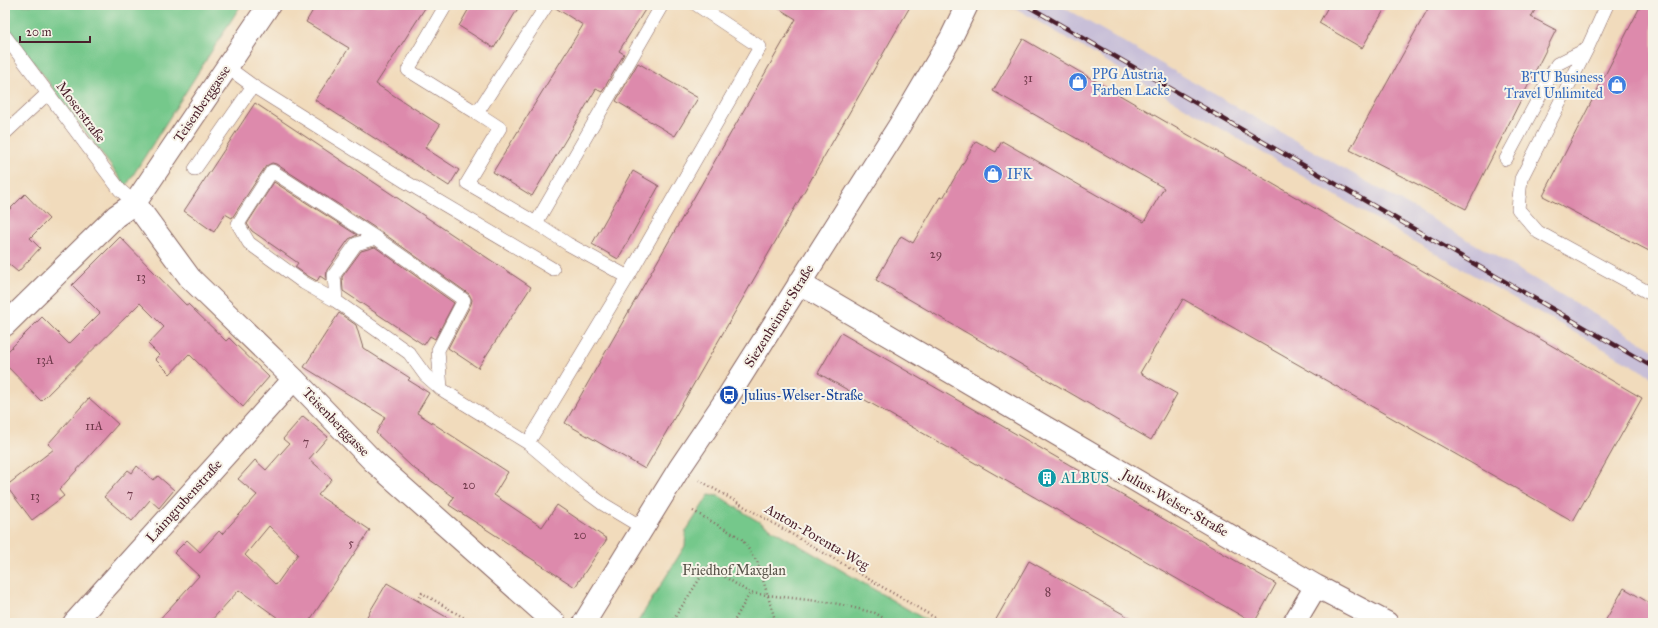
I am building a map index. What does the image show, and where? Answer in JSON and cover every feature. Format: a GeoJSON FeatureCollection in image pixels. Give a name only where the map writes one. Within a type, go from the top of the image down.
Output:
{"type":"FeatureCollection","features":[{"type":"Feature","properties":{"kind":"street","name":"Teisenberggasse"},"geometry":{"type":"LineString","coordinates":[[5,325],[116,216],[135,203],[269,5]]}},
{"type":"Feature","properties":{"kind":"street","name":"Siezenheimer Straße"},"geometry":{"type":"LineString","coordinates":[[584,623],[679,469],[729,395],[901,123],[951,38],[967,5]]}},
{"type":"Feature","properties":{"kind":"street","name":"Teisenberggasse"},"geometry":{"type":"LineString","coordinates":[[135,203],[190,278],[294,379],[373,461],[555,623]]}},
{"type":"Feature","properties":{"kind":"street","name":"Julius-Welser-Straße"},"geometry":{"type":"LineString","coordinates":[[799,283],[1316,586],[1387,623]]}},
{"type":"Feature","properties":{"kind":"street","name":"Laimgrubenstraße"},"geometry":{"type":"LineString","coordinates":[[74,623],[294,379]]}},
{"type":"Feature","properties":{"kind":"street"},"geometry":{"type":"LineString","coordinates":[[1294,623],[1316,586]]}},
{"type":"Feature","properties":{"kind":"lane"},"geometry":{"type":"LineString","coordinates":[[446,5],[408,70],[500,128],[467,183],[536,223],[568,244],[628,277]]}},
{"type":"Feature","properties":{"kind":"lane"},"geometry":{"type":"LineString","coordinates":[[478,113],[547,5]]}},
{"type":"Feature","properties":{"kind":"lane"},"geometry":{"type":"LineString","coordinates":[[536,223],[662,5]]}},
{"type":"Feature","properties":{"kind":"lane"},"geometry":{"type":"LineString","coordinates":[[528,443],[628,277],[760,47],[697,5]]}},
{"type":"Feature","properties":{"kind":"lane"},"geometry":{"type":"LineString","coordinates":[[1607,5],[1587,49],[1521,179],[1518,209],[1538,232],[1653,295]]}},
{"type":"Feature","properties":{"kind":"lane","name":"Moserstraße"},"geometry":{"type":"LineString","coordinates":[[5,36],[120,190],[135,203]]}},
{"type":"Feature","properties":{"kind":"lane"},"geometry":{"type":"LineString","coordinates":[[1506,159],[1557,64],[1587,49]]}},
{"type":"Feature","properties":{"kind":"lane"},"geometry":{"type":"LineString","coordinates":[[227,67],[252,86],[406,182],[553,269]]}},
{"type":"Feature","properties":{"kind":"lane"},"geometry":{"type":"LineString","coordinates":[[195,169],[252,86]]}},
{"type":"Feature","properties":{"kind":"lane"},"geometry":{"type":"LineString","coordinates":[[5,133],[47,94]]}},
{"type":"Feature","properties":{"kind":"lane"},"geometry":{"type":"LineString","coordinates":[[441,389],[438,350],[464,300],[376,238],[272,171],[238,224],[249,243],[304,283],[336,301],[409,353],[425,375],[441,389],[528,443],[603,504],[643,528]]}},
{"type":"Feature","properties":{"kind":"lane"},"geometry":{"type":"LineString","coordinates":[[336,301],[334,275],[356,244],[376,238]]}},
{"type":"Feature","properties":{"kind":"path","name":"Anton-Porenta-Weg"},"geometry":{"type":"LineString","coordinates":[[679,469],[944,623]]}},
{"type":"Feature","properties":{"kind":"path"},"geometry":{"type":"LineString","coordinates":[[693,511],[741,538],[758,562],[776,623]]}},
{"type":"Feature","properties":{"kind":"path"},"geometry":{"type":"LineString","coordinates":[[671,623],[708,566],[750,593],[834,603],[875,613],[892,623]]}},
{"type":"Feature","properties":{"kind":"path"},"geometry":{"type":"LineString","coordinates":[[418,601],[422,593],[473,623]]}},
{"type":"Feature","properties":{"kind":"path"},"geometry":{"type":"LineString","coordinates":[[733,623],[750,593]]}},
{"type":"Feature","properties":{"kind":"shaded area"},"geometry":{"type":"Polygon","coordinates":[[[1010,5],[1059,5],[1465,238],[1653,349],[1653,377],[1415,242],[1010,5]]]}},
{"type":"Feature","properties":{"kind":"green space"},"geometry":{"type":"Polygon","coordinates":[[[5,5],[241,5],[126,186],[5,24],[5,5]]]}},
{"type":"Feature","properties":{"kind":"green space","name":"Friedhof Maxglan"},"geometry":{"type":"Polygon","coordinates":[[[709,495],[719,496],[751,517],[931,623],[637,623],[685,546],[686,531],[709,495]]]}},
{"type":"Feature","properties":{"kind":"building"},"geometry":{"type":"Polygon","coordinates":[[[316,5],[427,5],[376,84],[440,125],[425,148],[459,170],[449,186],[315,100],[349,48],[306,22],[316,5]]]}},
{"type":"Feature","properties":{"kind":"building"},"geometry":{"type":"Polygon","coordinates":[[[471,5],[520,5],[494,48],[459,26],[471,5]]]}},
{"type":"Feature","properties":{"kind":"building"},"geometry":{"type":"Polygon","coordinates":[[[555,5],[648,5],[619,51],[624,54],[602,92],[596,89],[532,196],[493,172],[583,25],[554,7],[555,5]]]}},
{"type":"Feature","properties":{"kind":"building"},"geometry":{"type":"Polygon","coordinates":[[[773,5],[911,5],[645,469],[565,423],[796,19],[773,5]]]}},
{"type":"Feature","properties":{"kind":"building"},"geometry":{"type":"Polygon","coordinates":[[[1329,5],[1387,5],[1362,48],[1319,23],[1329,5]]]}},
{"type":"Feature","properties":{"kind":"building"},"geometry":{"type":"Polygon","coordinates":[[[1430,5],[1538,5],[1531,17],[1556,30],[1466,209],[1350,150],[1430,5]]]}},
{"type":"Feature","properties":{"kind":"building"},"geometry":{"type":"Polygon","coordinates":[[[1641,5],[1653,5],[1653,253],[1543,196],[1641,5]]]}},
{"type":"Feature","properties":{"kind":"building"},"geometry":{"type":"Polygon","coordinates":[[[1023,39],[1642,398],[1573,521],[1183,299],[1140,373],[1177,394],[1151,440],[876,280],[901,236],[913,243],[940,197],[943,198],[976,141],[996,152],[1002,141],[1144,222],[1164,188],[993,91],[1023,39]]]}},
{"type":"Feature","properties":{"kind":"building"},"geometry":{"type":"Polygon","coordinates":[[[638,63],[698,98],[675,136],[616,101],[638,63]]]}},
{"type":"Feature","properties":{"kind":"building"},"geometry":{"type":"Polygon","coordinates":[[[255,103],[531,287],[478,368],[448,348],[471,304],[472,300],[469,294],[380,231],[276,164],[272,163],[266,166],[232,218],[225,214],[214,232],[184,211],[255,103]]]}},
{"type":"Feature","properties":{"kind":"building"},"geometry":{"type":"Polygon","coordinates":[[[633,171],[659,186],[618,259],[592,244],[633,171]]]}},
{"type":"Feature","properties":{"kind":"building"},"geometry":{"type":"Polygon","coordinates":[[[274,182],[357,235],[349,239],[327,270],[326,280],[320,276],[317,281],[295,267],[298,263],[252,231],[247,224],[274,182]]]}},
{"type":"Feature","properties":{"kind":"building"},"geometry":{"type":"Polygon","coordinates":[[[25,194],[49,219],[30,238],[40,248],[18,272],[5,261],[5,214],[25,194]]]}},
{"type":"Feature","properties":{"kind":"building"},"geometry":{"type":"Polygon","coordinates":[[[120,237],[186,305],[188,304],[226,341],[229,338],[269,377],[243,407],[189,354],[170,374],[155,359],[159,355],[148,344],[164,327],[140,303],[41,401],[5,364],[5,354],[42,317],[69,344],[100,313],[72,285],[120,237]]]}},
{"type":"Feature","properties":{"kind":"building"},"geometry":{"type":"Polygon","coordinates":[[[375,247],[454,303],[435,339],[430,336],[424,345],[343,291],[342,277],[361,251],[375,247]]]}},
{"type":"Feature","properties":{"kind":"building"},"geometry":{"type":"Polygon","coordinates":[[[339,313],[356,325],[363,348],[410,378],[408,380],[429,393],[417,413],[508,472],[494,495],[542,527],[557,505],[607,539],[575,587],[449,505],[454,497],[412,467],[376,433],[385,417],[304,367],[339,313]]]}},
{"type":"Feature","properties":{"kind":"building","name":"ALBUS"},"geometry":{"type":"Polygon","coordinates":[[[841,333],[1276,584],[1254,623],[818,373],[841,333]]]}},
{"type":"Feature","properties":{"kind":"building"},"geometry":{"type":"Polygon","coordinates":[[[89,398],[118,424],[59,490],[64,496],[32,520],[6,486],[54,449],[48,444],[89,398]]]}},
{"type":"Feature","properties":{"kind":"building"},"geometry":{"type":"Polygon","coordinates":[[[303,416],[328,437],[309,459],[332,479],[318,495],[370,530],[308,623],[285,623],[239,590],[209,623],[156,623],[199,576],[174,553],[187,540],[200,552],[219,531],[222,534],[257,495],[238,479],[255,460],[266,470],[289,444],[283,439],[303,416]],[[269,526],[245,555],[276,585],[298,554],[269,526]]]}},
{"type":"Feature","properties":{"kind":"building"},"geometry":{"type":"Polygon","coordinates":[[[137,466],[153,480],[158,476],[174,490],[159,508],[150,500],[132,521],[104,497],[128,470],[132,473],[137,466]]]}},
{"type":"Feature","properties":{"kind":"building"},"geometry":{"type":"Polygon","coordinates":[[[1029,561],[1139,623],[994,623],[1029,561]]]}},
{"type":"Feature","properties":{"kind":"building"},"geometry":{"type":"Polygon","coordinates":[[[387,583],[418,601],[457,623],[363,623],[387,583]]]}},
{"type":"Feature","properties":{"kind":"building"},"geometry":{"type":"Polygon","coordinates":[[[1624,588],[1653,605],[1653,623],[1604,623],[1624,588]]]}},
{"type":"Feature","properties":{"kind":"railway"},"geometry":{"type":"LineString","coordinates":[[1026,5],[1653,367]]}},
{"type":"Feature","properties":{"kind":"place","name":"PPG Austria, Farben Lacke"},"geometry":{"type":"Point","coordinates":[1078,82]}},
{"type":"Feature","properties":{"kind":"place","name":"BTU Business Travel Unlimited"},"geometry":{"type":"Point","coordinates":[1617,85]}},
{"type":"Feature","properties":{"kind":"place","name":"IFK"},"geometry":{"type":"Point","coordinates":[993,174]}},
{"type":"Feature","properties":{"kind":"place","name":"Julius-Welser-Straße"},"geometry":{"type":"Point","coordinates":[729,395]}},
{"type":"Feature","properties":{"kind":"place","name":"ALBUS"},"geometry":{"type":"Point","coordinates":[1047,478]}}]}
